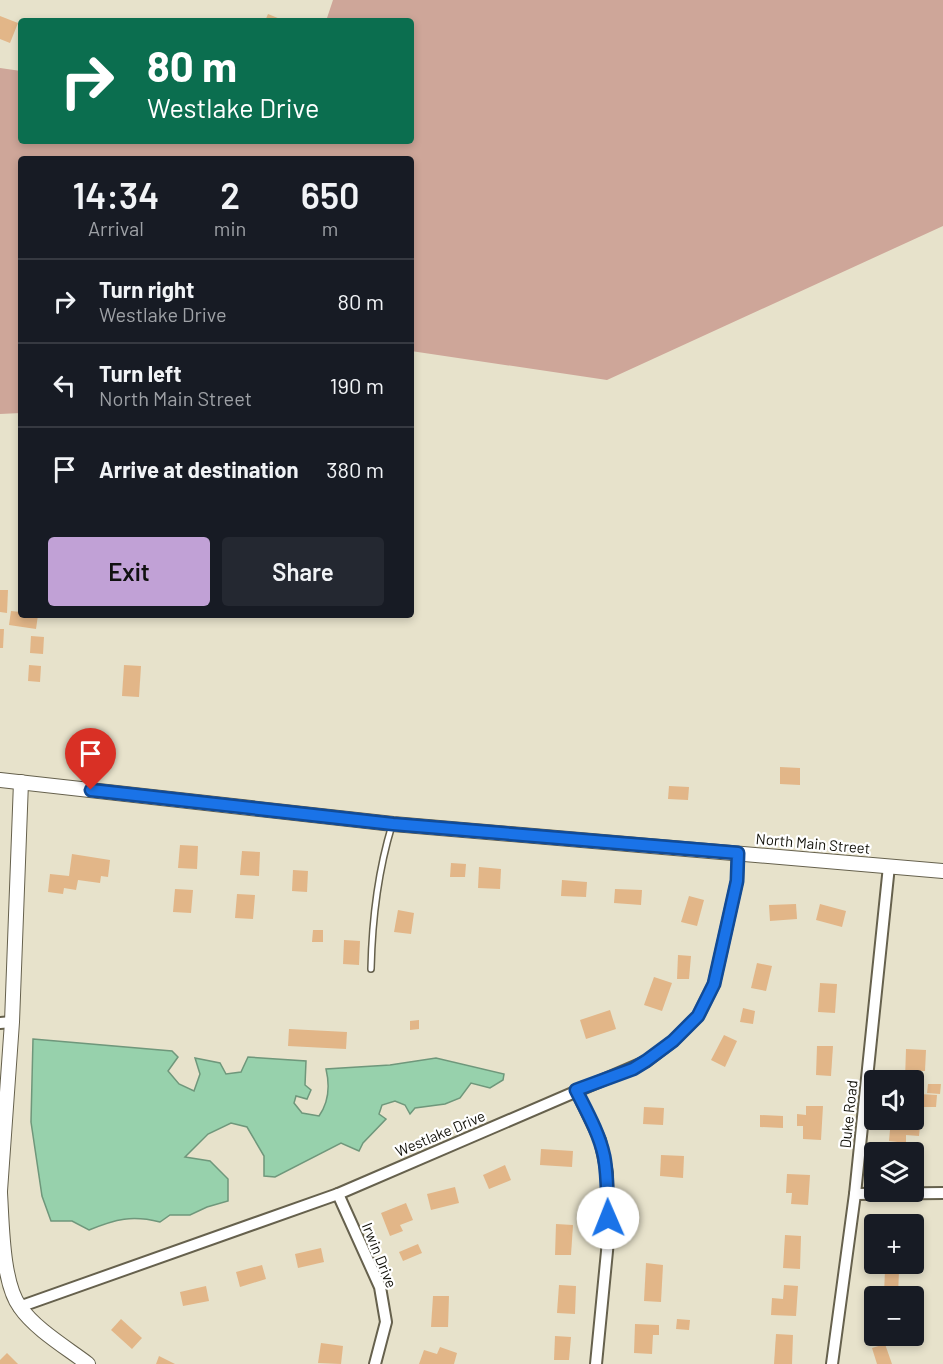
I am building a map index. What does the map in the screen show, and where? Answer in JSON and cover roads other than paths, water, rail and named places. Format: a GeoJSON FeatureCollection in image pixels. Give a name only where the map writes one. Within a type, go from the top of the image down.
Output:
{"type":"FeatureCollection","features":[{"type":"Feature","properties":{"kind":"street","name":"North Main Street"},"geometry":{"type":"LineString","coordinates":[[0,780],[393,824],[943,871]]}},
{"type":"Feature","properties":{"kind":"street"},"geometry":{"type":"LineString","coordinates":[[21,782],[6,1023],[0,1192],[5,1258],[10,1283],[19,1307],[39,1326],[88,1364]]}},
{"type":"Feature","properties":{"kind":"street","name":"Westlake Drive"},"geometry":{"type":"LineString","coordinates":[[19,1307],[338,1194],[576,1090],[633,1069],[646,1061],[673,1041],[698,1016],[714,984],[737,881],[738,853]]}},
{"type":"Feature","properties":{"kind":"street","name":"Duke Road"},"geometry":{"type":"LineString","coordinates":[[832,1364],[855,1194],[889,866]]}},
{"type":"Feature","properties":{"kind":"street"},"geometry":{"type":"LineString","coordinates":[[576,1090],[600,1140],[607,1173],[608,1241],[596,1364]]}},
{"type":"Feature","properties":{"kind":"street"},"geometry":{"type":"LineString","coordinates":[[855,1194],[943,1193]]}},
{"type":"Feature","properties":{"kind":"street","name":"Irwin Drive"},"geometry":{"type":"LineString","coordinates":[[338,1194],[380,1287],[386,1322],[375,1364]]}},
{"type":"Feature","properties":{"kind":"lane"},"geometry":{"type":"LineString","coordinates":[[371,969],[372,928],[387,841],[393,824]]}}]}
